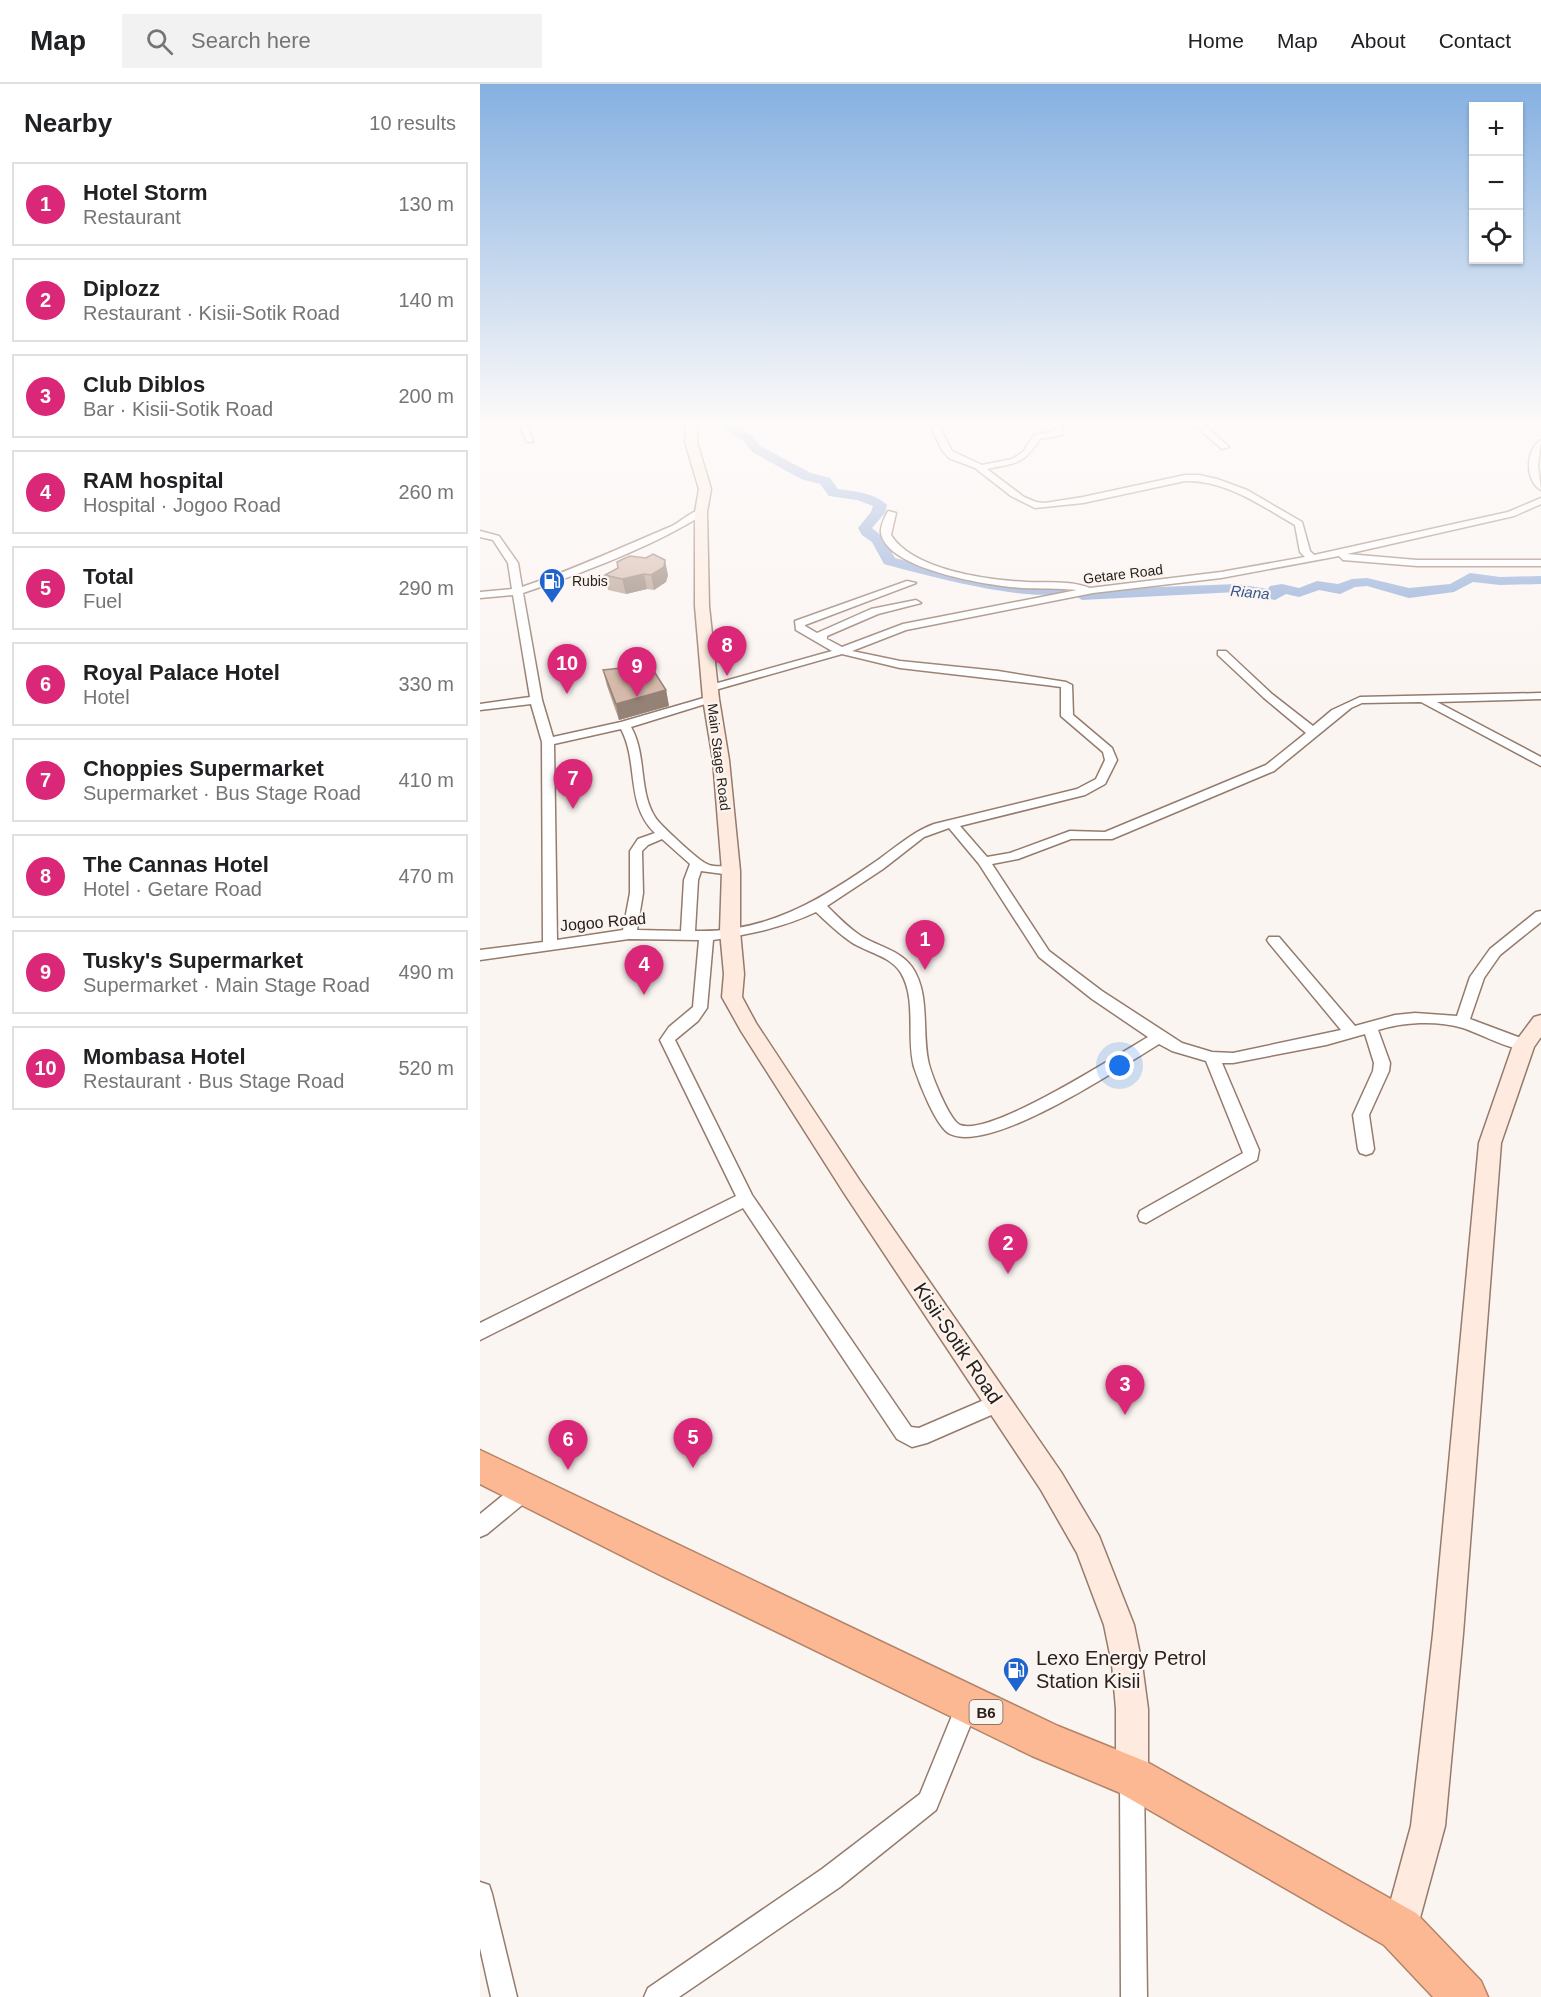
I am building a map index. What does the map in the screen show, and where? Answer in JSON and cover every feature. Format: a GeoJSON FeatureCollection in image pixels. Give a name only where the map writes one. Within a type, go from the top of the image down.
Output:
{"type":"FeatureCollection","features":[{"type":"Feature","properties":{"kind":"highway","name":"B6"},"geometry":{"type":"LineString","coordinates":[[480,1466],[1046,1742],[1132,1778],[1400,1929],[1465,1997]]}},
{"type":"Feature","properties":{"kind":"street"},"geometry":{"type":"LineString","coordinates":[[1276,510],[1299,524],[1305,552],[1312,559]]}},
{"type":"Feature","properties":{"kind":"street","name":"Getare Road"},"geometry":{"type":"LineString","coordinates":[[548,742],[624,725],[711,693],[839,652],[903,627],[1093,590],[1221,575],[1312,559],[1520,510]]}},
{"type":"Feature","properties":{"kind":"street"},"geometry":{"type":"LineString","coordinates":[[480,595],[518,591],[559,578],[679,526],[701,512]]}},
{"type":"Feature","properties":{"kind":"street","name":"Main Stage Road"},"geometry":{"type":"LineString","coordinates":[[701,512],[702,606],[721,760],[731,871],[718,934]]}},
{"type":"Feature","properties":{"kind":"street"},"geometry":{"type":"LineString","coordinates":[[891,513],[885,532],[888,540],[917,563],[1006,583],[1065,584],[1093,590]]}},
{"type":"Feature","properties":{"kind":"street"},"geometry":{"type":"LineString","coordinates":[[483,534],[496,538],[513,563],[536,700],[548,742],[550,945]]}},
{"type":"Feature","properties":{"kind":"street"},"geometry":{"type":"LineString","coordinates":[[1332,555],[1407,562],[1541,562]]}},
{"type":"Feature","properties":{"kind":"street"},"geometry":{"type":"LineString","coordinates":[[839,652],[800,628],[799,623],[911,583]]}},
{"type":"Feature","properties":{"kind":"street"},"geometry":{"type":"LineString","coordinates":[[822,640],[822,634],[875,611],[916,603]]}},
{"type":"Feature","properties":{"kind":"street","name":"Jogoo Road"},"geometry":{"type":"LineString","coordinates":[[480,956],[628,934],[688,936],[761,928],[787,920],[818,906],[878,866],[920,834],[938,826],[1087,789],[1105,776],[1111,760],[1110,754],[1067,716],[1066,685],[990,673],[921,667],[839,652]]}},
{"type":"Feature","properties":{"kind":"street"},"geometry":{"type":"LineString","coordinates":[[1222,653],[1268,696],[1314,733]]}},
{"type":"Feature","properties":{"kind":"street"},"geometry":{"type":"LineString","coordinates":[[984,862],[1013,856],[1070,835],[1102,837],[1270,768],[1283,761],[1343,707],[1360,700],[1541,696]]}},
{"type":"Feature","properties":{"kind":"street"},"geometry":{"type":"LineString","coordinates":[[1422,699],[1541,762]]}},
{"type":"Feature","properties":{"kind":"street"},"geometry":{"type":"LineString","coordinates":[[480,707],[536,700]]}},
{"type":"Feature","properties":{"kind":"street"},"geometry":{"type":"LineString","coordinates":[[624,725],[635,750],[639,785],[648,816],[664,834],[682,848],[696,865],[705,869],[731,871]]}},
{"type":"Feature","properties":{"kind":"street"},"geometry":{"type":"LineString","coordinates":[[952,824],[984,862],[1044,954],[1097,995],[1159,1037],[1185,1050],[1212,1057],[1233,1058],[1395,1020],[1415,1018],[1462,1022],[1524,1045]]}},
{"type":"Feature","properties":{"kind":"street"},"geometry":{"type":"LineString","coordinates":[[628,934],[635,916],[638,867],[636,851],[643,842],[664,834]]}},
{"type":"Feature","properties":{"kind":"street"},"geometry":{"type":"LineString","coordinates":[[688,936],[691,880],[696,865]]}},
{"type":"Feature","properties":{"kind":"street"},"geometry":{"type":"LineString","coordinates":[[818,906],[856,938],[879,953],[897,960],[906,968],[914,993],[920,1061],[946,1122],[953,1128],[961,1131],[976,1129],[1031,1111],[1061,1097],[1159,1037]]}},
{"type":"Feature","properties":{"kind":"street"},"geometry":{"type":"LineString","coordinates":[[1462,1022],[1477,976],[1495,952],[1541,915]]}},
{"type":"Feature","properties":{"kind":"street"},"geometry":{"type":"LineString","coordinates":[[718,934],[700,1008],[697,1014],[670,1034],[667,1040],[746,1199],[904,1433],[912,1438],[920,1437],[998,1403]]}},
{"type":"Feature","properties":{"kind":"street","name":"Kisii-Sotik Road"},"geometry":{"type":"LineString","coordinates":[[718,934],[734,974],[732,996],[748,1026],[852,1187],[1050,1481],[1078,1527],[1108,1590],[1119,1625],[1127,1664],[1132,1709],[1132,1778]]}},
{"type":"Feature","properties":{"kind":"street"},"geometry":{"type":"LineString","coordinates":[[1274,940],[1351,1032]]}},
{"type":"Feature","properties":{"kind":"street"},"geometry":{"type":"LineString","coordinates":[[1400,1929],[1428,1826],[1448,1634],[1490,1143],[1524,1045],[1541,1022]]}},
{"type":"Feature","properties":{"kind":"street"},"geometry":{"type":"LineString","coordinates":[[1366,1149],[1361,1115],[1383,1063],[1370,1027]]}},
{"type":"Feature","properties":{"kind":"street"},"geometry":{"type":"LineString","coordinates":[[1146,1216],[1251,1156],[1251,1150],[1212,1057]]}},
{"type":"Feature","properties":{"kind":"street"},"geometry":{"type":"LineString","coordinates":[[480,1332],[746,1199]]}},
{"type":"Feature","properties":{"kind":"street"},"geometry":{"type":"LineString","coordinates":[[480,1527],[526,1489]]}},
{"type":"Feature","properties":{"kind":"street"},"geometry":{"type":"LineString","coordinates":[[657,1997],[831,1878],[928,1802],[968,1704]]}},
{"type":"Feature","properties":{"kind":"street"},"geometry":{"type":"LineString","coordinates":[[1132,1778],[1134,1997]]}},
{"type":"Feature","properties":{"kind":"street"},"geometry":{"type":"LineString","coordinates":[[480,1894],[504,1997]]}},
{"type":"Feature","properties":{"kind":"building"},"geometry":{"type":"Polygon","coordinates":[[[653,554],[665,560],[664,567],[651,575],[644,574],[622,579],[605,575],[618,568],[617,562],[623,559],[630,556],[646,558],[653,554]]]}},
{"type":"Feature","properties":{"kind":"building"},"geometry":{"type":"Polygon","coordinates":[[[650,665],[666,690],[616,704],[603,670],[650,665]]]}},
{"type":"Feature","properties":{"kind":"waterway","name":"Riana"},"geometry":{"type":"LineString","coordinates":[[879,510],[865,528],[878,540],[889,561],[958,579],[1015,589],[1062,588]]}},
{"type":"Feature","properties":{"kind":"waterway","name":"Riana"},"geometry":{"type":"LineString","coordinates":[[1082,595],[1237,588],[1275,595],[1279,593],[1275,589],[1304,592],[1317,585],[1340,589],[1352,583],[1367,582],[1409,593],[1454,588],[1470,577],[1500,581],[1541,580]]}},
{"type":"Feature","properties":{"kind":"place","name":"Rubis"},"geometry":{"type":"Point","coordinates":[552,604]}},
{"type":"Feature","properties":{"kind":"place","name":"The Cannas Hotel"},"geometry":{"type":"Point","coordinates":[727,676]}},
{"type":"Feature","properties":{"kind":"place","name":"Mombasa Hotel"},"geometry":{"type":"Point","coordinates":[567,694]}},
{"type":"Feature","properties":{"kind":"place","name":"Tusky's Supermarket"},"geometry":{"type":"Point","coordinates":[637,697]}},
{"type":"Feature","properties":{"kind":"place","name":"Choppies Supermarket"},"geometry":{"type":"Point","coordinates":[573,809]}},
{"type":"Feature","properties":{"kind":"place","name":"Hotel Storm"},"geometry":{"type":"Point","coordinates":[925,970]}},
{"type":"Feature","properties":{"kind":"place","name":"RAM hospital"},"geometry":{"type":"Point","coordinates":[644,995]}},
{"type":"Feature","properties":{"kind":"place","name":"Diplozz"},"geometry":{"type":"Point","coordinates":[1008,1274]}},
{"type":"Feature","properties":{"kind":"place","name":"Club Diblos"},"geometry":{"type":"Point","coordinates":[1125,1415]}},
{"type":"Feature","properties":{"kind":"place","name":"Total"},"geometry":{"type":"Point","coordinates":[693,1468]}},
{"type":"Feature","properties":{"kind":"place","name":"Royal Palace Hotel"},"geometry":{"type":"Point","coordinates":[568,1470]}},
{"type":"Feature","properties":{"kind":"place","name":"Lexo Energy Petrol Station Kisii"},"geometry":{"type":"Point","coordinates":[1016,1693]}}]}
